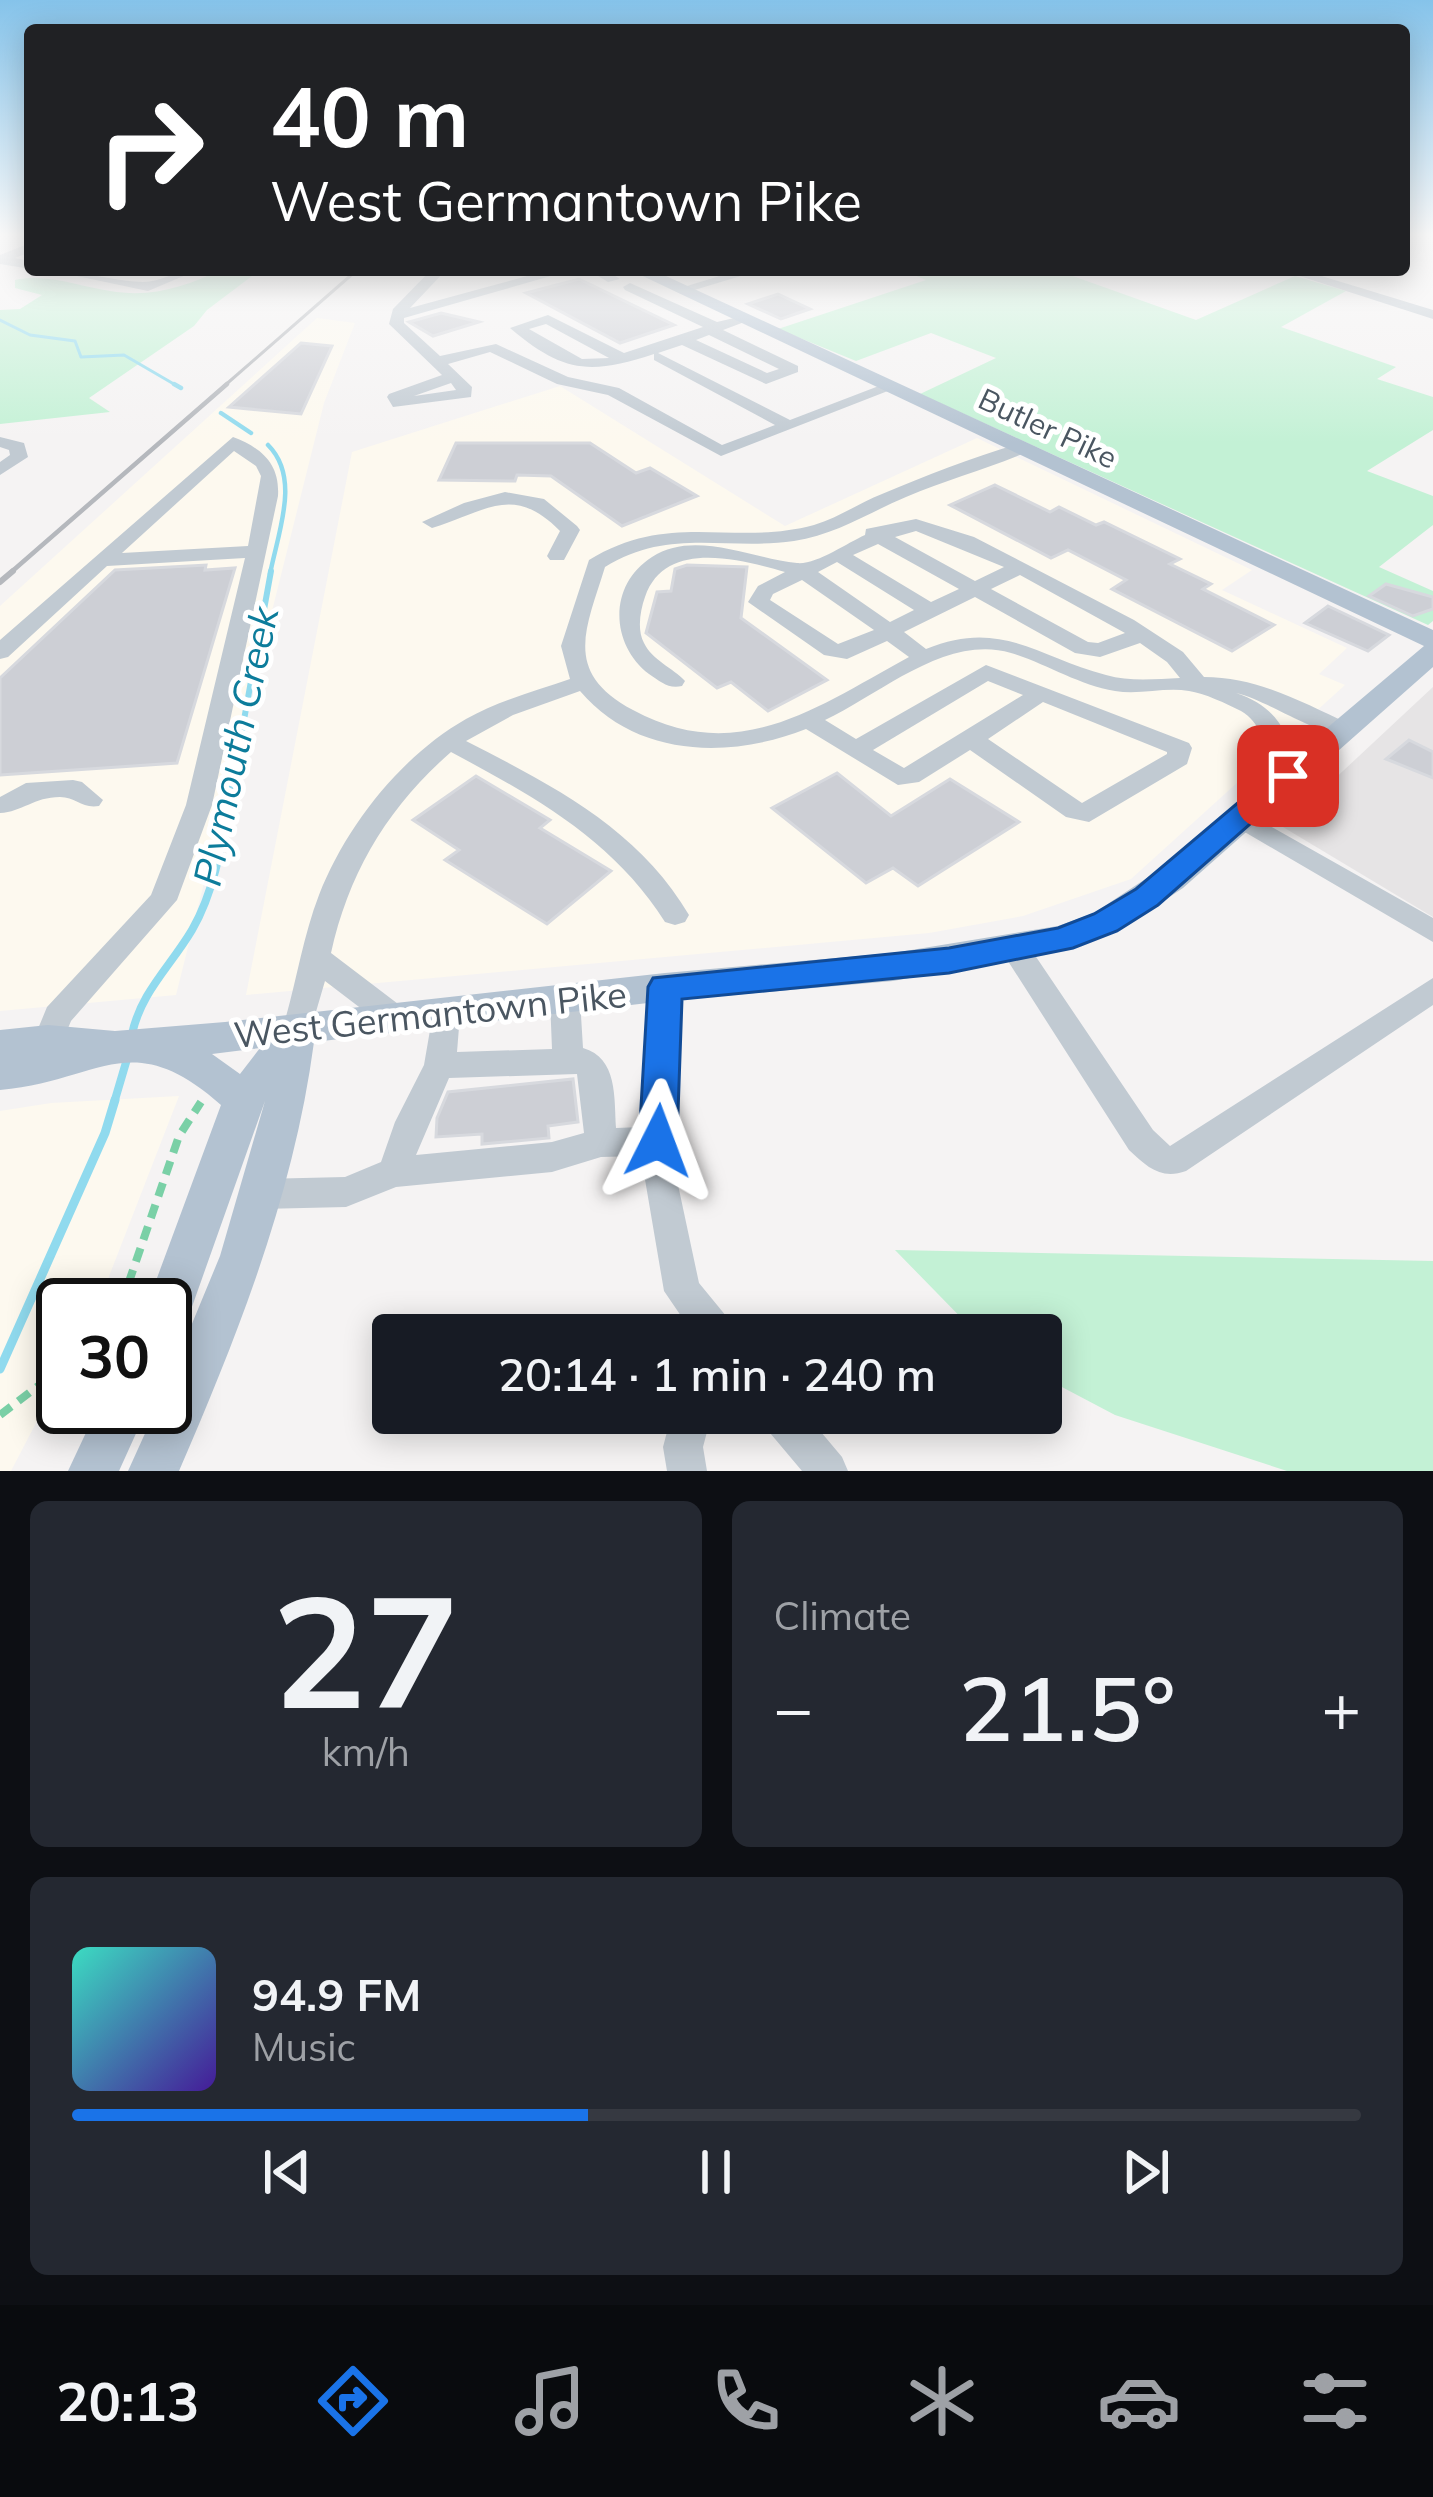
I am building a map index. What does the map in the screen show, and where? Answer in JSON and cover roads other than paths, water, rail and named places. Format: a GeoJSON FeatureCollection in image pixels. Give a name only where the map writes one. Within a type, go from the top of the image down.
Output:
{"type":"FeatureCollection","features":[{"type":"Feature","properties":{"kind":"main road","name":"Butler Pike"},"geometry":{"type":"LineString","coordinates":[[715,306],[1433,640]]}},
{"type":"Feature","properties":{"kind":"main road","name":"West Germantown Pike"},"geometry":{"type":"LineString","coordinates":[[0,1046],[48,1041],[133,1046],[446,1015],[665,987],[893,967],[1016,950],[1106,922],[1171,879],[1433,652]]}},
{"type":"Feature","properties":{"kind":"main road"},"geometry":{"type":"LineString","coordinates":[[179,1278],[243,1100],[297,1030]]}},
{"type":"Feature","properties":{"kind":"main road"},"geometry":{"type":"LineString","coordinates":[[153,1471],[239,1267],[290,1096],[297,1030]]}},
{"type":"Feature","properties":{"kind":"main road","name":"West Germantown Pike"},"geometry":{"type":"LineString","coordinates":[[0,1074],[44,1070],[133,1046]]}},
{"type":"Feature","properties":{"kind":"main road"},"geometry":{"type":"LineString","coordinates":[[133,1046],[207,1070],[243,1100]]}},
{"type":"Feature","properties":{"kind":"main road"},"geometry":{"type":"LineString","coordinates":[[93,1471],[111,1434]]}},
{"type":"Feature","properties":{"kind":"street"},"geometry":{"type":"LineString","coordinates":[[408,306],[395,324],[454,377]]}},
{"type":"Feature","properties":{"kind":"street"},"geometry":{"type":"LineString","coordinates":[[400,315],[434,306]]}},
{"type":"Feature","properties":{"kind":"street"},"geometry":{"type":"LineString","coordinates":[[677,306],[792,369],[766,379],[680,338]]}},
{"type":"Feature","properties":{"kind":"street"},"geometry":{"type":"LineString","coordinates":[[621,358],[548,319],[517,328],[580,364],[595,366],[621,358],[742,318]]}},
{"type":"Feature","properties":{"kind":"street"},"geometry":{"type":"LineString","coordinates":[[436,362],[491,347],[563,381],[613,391],[721,451],[890,387]]}},
{"type":"Feature","properties":{"kind":"street"},"geometry":{"type":"LineString","coordinates":[[660,357],[789,426]]}},
{"type":"Feature","properties":{"kind":"street"},"geometry":{"type":"LineString","coordinates":[[0,442],[18,447],[19,457],[0,470]]}},
{"type":"Feature","properties":{"kind":"street"},"geometry":{"type":"LineString","coordinates":[[0,652],[101,560],[121,548],[233,442],[264,463],[270,476],[256,551],[199,805],[180,864],[163,900],[58,1015],[48,1041]]}},
{"type":"Feature","properties":{"kind":"street"},"geometry":{"type":"LineString","coordinates":[[1012,444],[980,467],[944,475],[824,528],[780,537],[660,535],[612,551],[596,563],[568,655],[581,683],[644,729],[692,742],[756,741],[808,720],[946,648],[981,642],[1015,647],[1103,682],[1154,688],[1227,684],[1247,688],[1341,729]]}},
{"type":"Feature","properties":{"kind":"street"},"geometry":{"type":"LineString","coordinates":[[432,522],[493,499],[521,495],[570,530],[556,556]]}},
{"type":"Feature","properties":{"kind":"street"},"geometry":{"type":"LineString","coordinates":[[844,518],[1083,648],[1100,650],[1140,635]]}},
{"type":"Feature","properties":{"kind":"street"},"geometry":{"type":"LineString","coordinates":[[1016,568],[848,652],[836,652],[759,602],[765,590],[906,526],[938,527],[1016,568],[1140,635],[1174,657],[1201,687],[1242,702],[1263,716],[1277,737],[1288,776]]}},
{"type":"Feature","properties":{"kind":"street"},"geometry":{"type":"LineString","coordinates":[[101,560],[256,551]]}},
{"type":"Feature","properties":{"kind":"street"},"geometry":{"type":"LineString","coordinates":[[674,681],[641,655],[630,636],[640,586],[656,562],[677,555],[745,558],[802,571],[925,658]]}},
{"type":"Feature","properties":{"kind":"street"},"geometry":{"type":"LineString","coordinates":[[841,556],[930,610]]}},
{"type":"Feature","properties":{"kind":"street"},"geometry":{"type":"LineString","coordinates":[[856,750],[986,672],[1180,748],[1178,758],[1089,813],[1075,811],[970,739]]}},
{"type":"Feature","properties":{"kind":"street"},"geometry":{"type":"LineString","coordinates":[[297,1030],[324,921],[358,848],[392,798],[450,742],[518,704],[581,683]]}},
{"type":"Feature","properties":{"kind":"street"},"geometry":{"type":"LineString","coordinates":[[808,720],[898,777],[910,776],[1040,694]]}},
{"type":"Feature","properties":{"kind":"street"},"geometry":{"type":"LineString","coordinates":[[450,742],[584,816],[663,892],[676,916]]}},
{"type":"Feature","properties":{"kind":"street"},"geometry":{"type":"LineString","coordinates":[[4,806],[26,791],[73,788],[90,800]]}},
{"type":"Feature","properties":{"kind":"street"},"geometry":{"type":"LineString","coordinates":[[1240,818],[1433,931]]}},
{"type":"Feature","properties":{"kind":"street"},"geometry":{"type":"LineString","coordinates":[[1016,950],[1141,1140],[1161,1159],[1174,1161],[1433,990]]}},
{"type":"Feature","properties":{"kind":"street"},"geometry":{"type":"LineString","coordinates":[[318,959],[395,1018]]}},
{"type":"Feature","properties":{"kind":"street"},"geometry":{"type":"LineString","coordinates":[[665,987],[657,1166],[682,1291],[701,1314]]}},
{"type":"Feature","properties":{"kind":"street"},"geometry":{"type":"LineString","coordinates":[[565,999],[568,1058]]}},
{"type":"Feature","properties":{"kind":"street"},"geometry":{"type":"LineString","coordinates":[[394,1172],[411,1123],[440,1065],[446,1015]]}},
{"type":"Feature","properties":{"kind":"street"},"geometry":{"type":"LineString","coordinates":[[440,1065],[584,1061],[596,1075],[601,1143]]}},
{"type":"Feature","properties":{"kind":"street"},"geometry":{"type":"LineString","coordinates":[[261,1194],[346,1192],[394,1172],[552,1157],[601,1143],[658,1141]]}},
{"type":"Feature","properties":{"kind":"street"},"geometry":{"type":"LineString","coordinates":[[686,1434],[683,1447],[687,1471]]}},
{"type":"Feature","properties":{"kind":"street"},"geometry":{"type":"LineString","coordinates":[[797,1434],[828,1471]]}},
{"type":"Feature","properties":{"kind":"waterway","name":"Plymouth Creek"},"geometry":{"type":"LineString","coordinates":[[0,320],[30,335],[75,341],[81,357],[124,355],[179,387]]}},
{"type":"Feature","properties":{"kind":"waterway","name":"Plymouth Creek"},"geometry":{"type":"LineString","coordinates":[[174,384],[181,388]]}},
{"type":"Feature","properties":{"kind":"waterway","name":"Plymouth Creek"},"geometry":{"type":"LineString","coordinates":[[221,413],[251,433]]}},
{"type":"Feature","properties":{"kind":"waterway","name":"Plymouth Creek"},"geometry":{"type":"LineString","coordinates":[[268,445],[278,458],[285,489],[270,574]]}},
{"type":"Feature","properties":{"kind":"waterway","name":"Plymouth Creek"},"geometry":{"type":"LineString","coordinates":[[228,808],[271,571]]}},
{"type":"Feature","properties":{"kind":"waterway","name":"Plymouth Creek"},"geometry":{"type":"LineString","coordinates":[[132,1034],[149,992],[192,930],[206,900],[228,805]]}},
{"type":"Feature","properties":{"kind":"waterway","name":"Plymouth Creek"},"geometry":{"type":"LineString","coordinates":[[114,1103],[127,1059]]}},
{"type":"Feature","properties":{"kind":"waterway","name":"Plymouth Creek"},"geometry":{"type":"LineString","coordinates":[[0,1369],[105,1133],[115,1100]]}},
{"type":"Feature","properties":{"kind":"railway"},"geometry":{"type":"LineString","coordinates":[[223,387],[316,306]]}},
{"type":"Feature","properties":{"kind":"railway"},"geometry":{"type":"LineString","coordinates":[[9,574],[227,384]]}},
{"type":"Feature","properties":{"kind":"railway"},"geometry":{"type":"LineString","coordinates":[[0,582],[13,571]]}}]}
